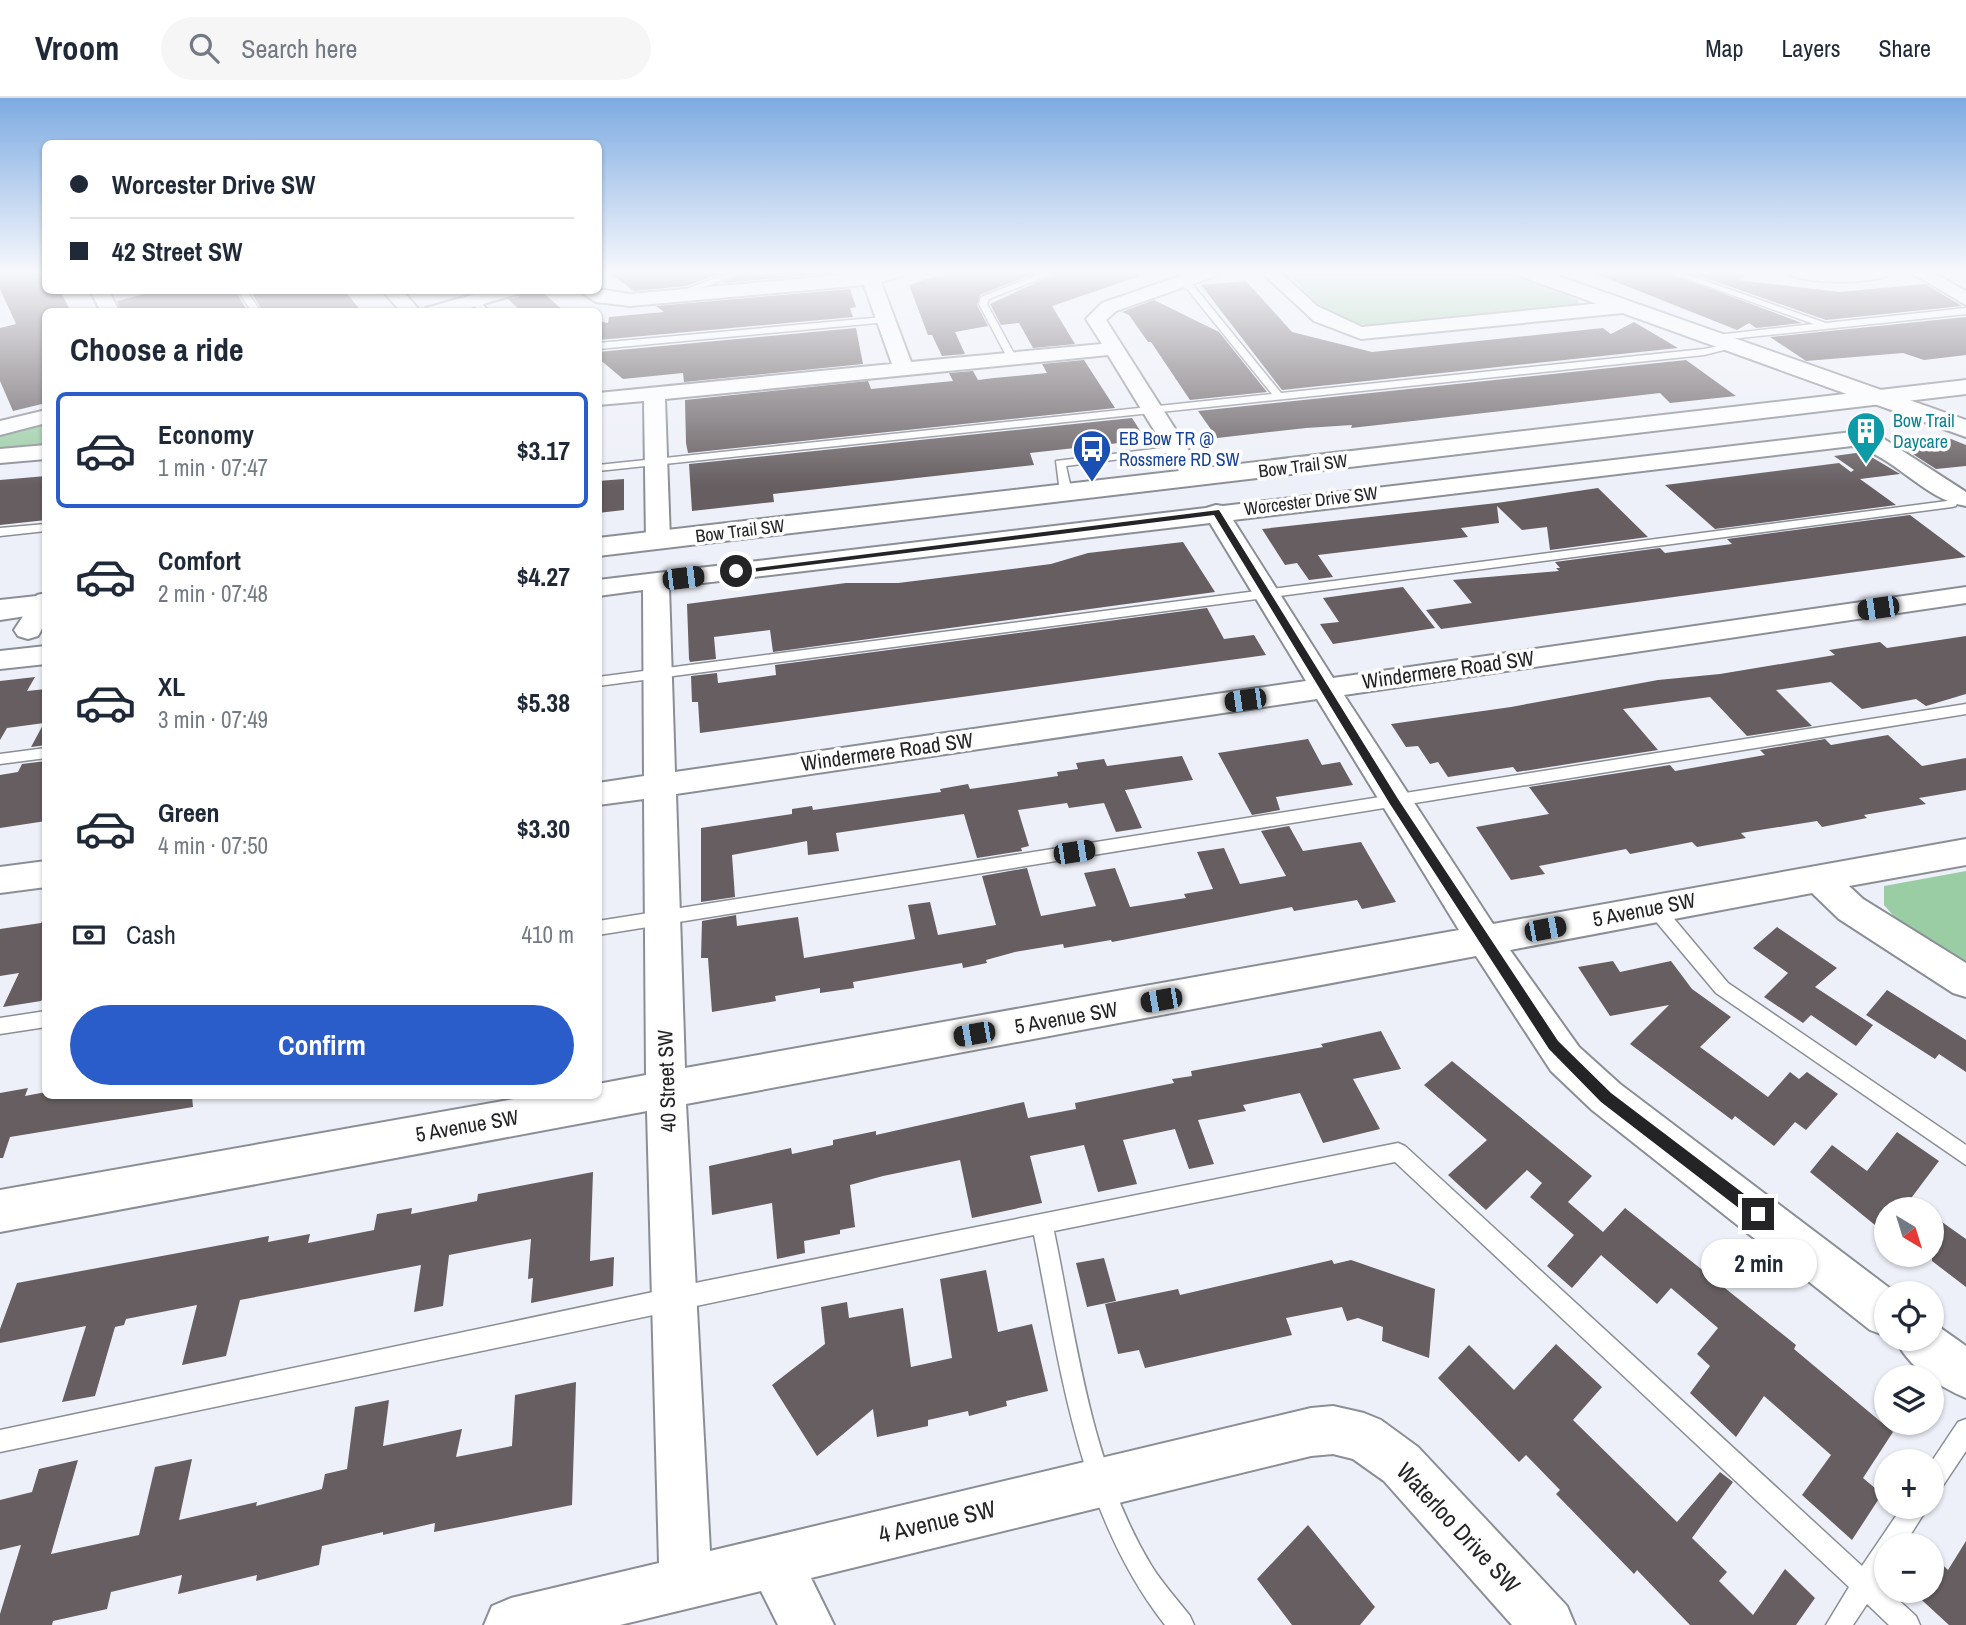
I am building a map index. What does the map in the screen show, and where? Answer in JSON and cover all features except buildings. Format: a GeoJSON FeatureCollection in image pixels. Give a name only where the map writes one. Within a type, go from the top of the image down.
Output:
{"type":"FeatureCollection","features":[{"type":"Feature","properties":{"kind":"main road"},"geometry":{"type":"LineString","coordinates":[[1721,343],[1966,429]]}},
{"type":"Feature","properties":{"kind":"main road","name":"Bow Trail SW"},"geometry":{"type":"LineString","coordinates":[[602,547],[1966,387]]}},
{"type":"Feature","properties":{"kind":"main road","name":"Bow Trail SW"},"geometry":{"type":"LineString","coordinates":[[602,563],[1966,404]]}},
{"type":"Feature","properties":{"kind":"main road"},"geometry":{"type":"LineString","coordinates":[[0,610],[36,622]]}},
{"type":"Feature","properties":{"kind":"street"},"geometry":{"type":"LineString","coordinates":[[893,343],[904,370]]}},
{"type":"Feature","properties":{"kind":"street"},"geometry":{"type":"LineString","coordinates":[[1109,343],[1154,410],[1195,479]]}},
{"type":"Feature","properties":{"kind":"street"},"geometry":{"type":"LineString","coordinates":[[602,399],[1112,349]]}},
{"type":"Feature","properties":{"kind":"street"},"geometry":{"type":"LineString","coordinates":[[654,394],[658,540]]}},
{"type":"Feature","properties":{"kind":"street"},"geometry":{"type":"LineString","coordinates":[[1,424],[42,417]]}},
{"type":"Feature","properties":{"kind":"street","name":"Worcester Drive SW"},"geometry":{"type":"LineString","coordinates":[[602,588],[1216,512],[1852,439],[1876,444],[1960,498]]}},
{"type":"Feature","properties":{"kind":"street"},"geometry":{"type":"LineString","coordinates":[[0,456],[42,452]]}},
{"type":"Feature","properties":{"kind":"street"},"geometry":{"type":"LineString","coordinates":[[1216,512],[1327,688],[1394,801],[1543,1030],[1584,1079],[1874,1305]]}},
{"type":"Feature","properties":{"kind":"street","name":"40 Street SW"},"geometry":{"type":"LineString","coordinates":[[656,581],[666,1091],[686,1581]]}},
{"type":"Feature","properties":{"kind":"street","name":"Windermere Road SW"},"geometry":{"type":"LineString","coordinates":[[602,793],[1964,597]]}},
{"type":"Feature","properties":{"kind":"street"},"geometry":{"type":"LineString","coordinates":[[0,660],[36,622]]}},
{"type":"Feature","properties":{"kind":"street","name":"5 Avenue SW"},"geometry":{"type":"LineString","coordinates":[[0,1211],[1966,852]]}},
{"type":"Feature","properties":{"kind":"street"},"geometry":{"type":"LineString","coordinates":[[0,880],[42,875]]}},
{"type":"Feature","properties":{"kind":"street"},"geometry":{"type":"LineString","coordinates":[[1818,879],[1850,909],[1966,982]]}},
{"type":"Feature","properties":{"kind":"street"},"geometry":{"type":"LineString","coordinates":[[1935,1351],[1966,1375]]}},
{"type":"Feature","properties":{"kind":"street","name":"4 Avenue SW"},"geometry":{"type":"LineString","coordinates":[[511,1625],[1311,1432],[1333,1430],[1364,1437]]}},
{"type":"Feature","properties":{"kind":"street","name":"Waterloo Drive SW"},"geometry":{"type":"LineString","coordinates":[[1364,1437],[1401,1464],[1548,1625]]}},
{"type":"Feature","properties":{"kind":"street"},"geometry":{"type":"LineString","coordinates":[[773,1561],[807,1625]]}},
{"type":"Feature","properties":{"kind":"lane"},"geometry":{"type":"LineString","coordinates":[[602,346],[628,343]]}},
{"type":"Feature","properties":{"kind":"lane"},"geometry":{"type":"LineString","coordinates":[[1004,343],[1012,359]]}},
{"type":"Feature","properties":{"kind":"lane"},"geometry":{"type":"LineString","coordinates":[[1236,343],[1279,397]]}},
{"type":"Feature","properties":{"kind":"lane"},"geometry":{"type":"LineString","coordinates":[[602,468],[1691,354],[1731,347]]}},
{"type":"Feature","properties":{"kind":"lane"},"geometry":{"type":"LineString","coordinates":[[1066,493],[1060,463],[1178,449]]}},
{"type":"Feature","properties":{"kind":"lane"},"geometry":{"type":"LineString","coordinates":[[602,682],[1952,504],[1960,498]]}},
{"type":"Feature","properties":{"kind":"lane"},"geometry":{"type":"LineString","coordinates":[[0,532],[42,527]]}},
{"type":"Feature","properties":{"kind":"lane"},"geometry":{"type":"LineString","coordinates":[[602,927],[1966,709]]}},
{"type":"Feature","properties":{"kind":"lane"},"geometry":{"type":"LineString","coordinates":[[0,759],[42,754]]}},
{"type":"Feature","properties":{"kind":"lane"},"geometry":{"type":"LineString","coordinates":[[1654,907],[1721,988],[1966,1156]]}},
{"type":"Feature","properties":{"kind":"lane"},"geometry":{"type":"LineString","coordinates":[[0,1026],[42,1020]]}},
{"type":"Feature","properties":{"kind":"lane"},"geometry":{"type":"LineString","coordinates":[[0,1441],[676,1298],[1398,1153],[1907,1625]]}},
{"type":"Feature","properties":{"kind":"lane"},"geometry":{"type":"LineString","coordinates":[[1042,1223],[1091,1450],[1117,1524],[1138,1566],[1181,1625]]}},
{"type":"Feature","properties":{"kind":"lane"},"geometry":{"type":"LineString","coordinates":[[1944,1464],[1966,1430]]}},
{"type":"Feature","properties":{"kind":"lane"},"geometry":{"type":"LineString","coordinates":[[1839,1625],[1874,1570]]}},
{"type":"Feature","properties":{"kind":"green space"},"geometry":{"type":"Polygon","coordinates":[[[42,424],[42,446],[0,450],[0,435],[42,424]]]}},
{"type":"Feature","properties":{"kind":"green space"},"geometry":{"type":"Polygon","coordinates":[[[1966,871],[1966,966],[1904,928],[1884,905],[1884,886],[1966,871]]]}},
{"type":"Feature","properties":{"kind":"place","name":"Bow Trail Daycare"},"geometry":{"type":"Point","coordinates":[1866,465]}},
{"type":"Feature","properties":{"kind":"place","name":"EB Bow TR @ Rossmere RD SW"},"geometry":{"type":"Point","coordinates":[1092,483]}},
{"type":"Feature","properties":{"kind":"route"},"geometry":{"type":"LineString","coordinates":[[736,571],[1216,512],[1327,688],[1394,801],[1553,1045],[1584,1079],[1758,1214]]}}]}
